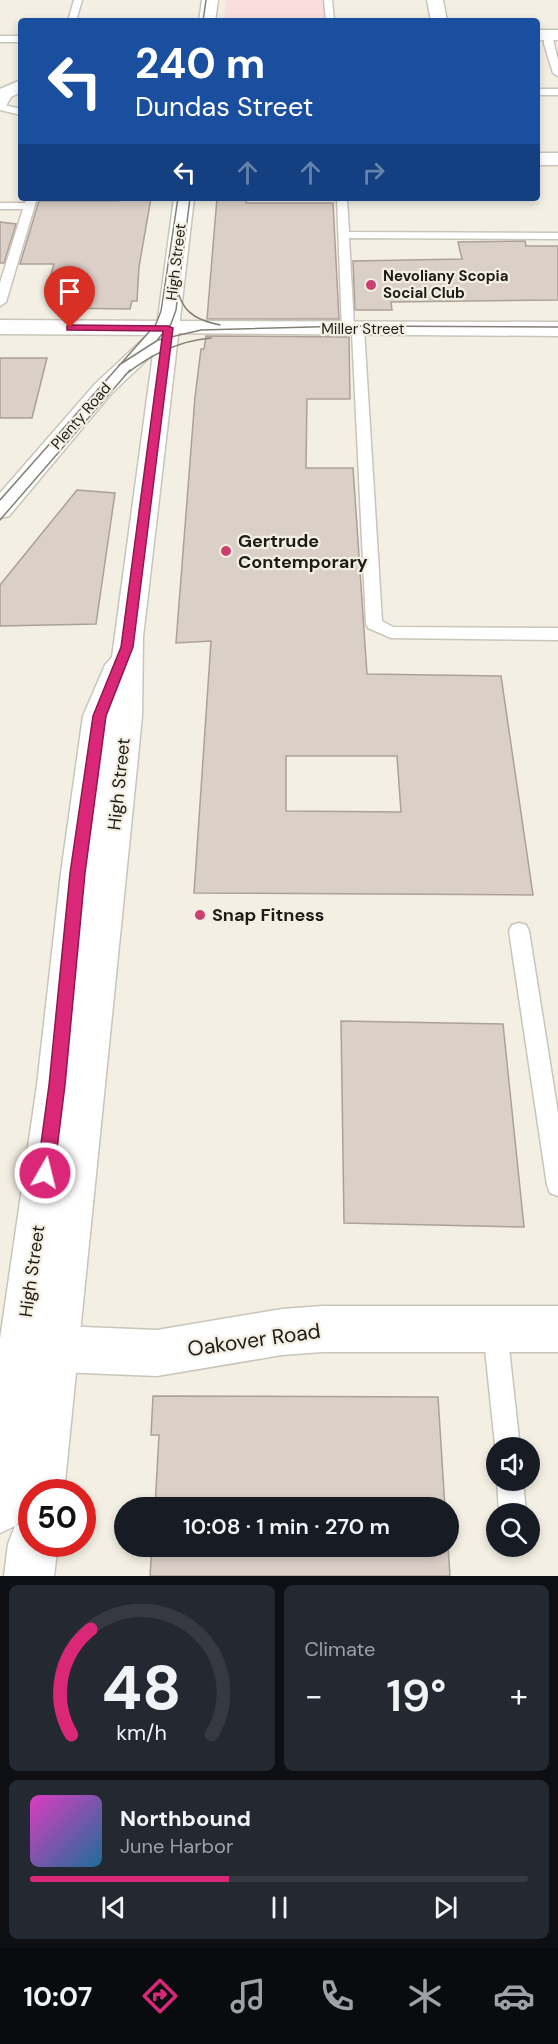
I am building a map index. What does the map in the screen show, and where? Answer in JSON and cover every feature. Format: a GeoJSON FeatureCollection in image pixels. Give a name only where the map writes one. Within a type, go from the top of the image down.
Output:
{"type":"FeatureCollection","features":[{"type":"Feature","properties":{"kind":"main road"},"geometry":{"type":"LineString","coordinates":[[207,18],[210,0]]}},
{"type":"Feature","properties":{"kind":"main road"},"geometry":{"type":"LineString","coordinates":[[435,0],[439,18]]}},
{"type":"Feature","properties":{"kind":"main road"},"geometry":{"type":"LineString","coordinates":[[0,102],[4,94],[18,87]]}},
{"type":"Feature","properties":{"kind":"main road"},"geometry":{"type":"LineString","coordinates":[[0,116],[18,111]]}},
{"type":"Feature","properties":{"kind":"main road"},"geometry":{"type":"LineString","coordinates":[[540,159],[558,159]]}},
{"type":"Feature","properties":{"kind":"main road","name":"High Street"},"geometry":{"type":"LineString","coordinates":[[0,1508],[39,1348],[71,1085],[93,873],[126,716],[127,647],[184,201]]}},
{"type":"Feature","properties":{"kind":"main road","name":"Miller Street"},"geometry":{"type":"LineString","coordinates":[[0,327],[353,329],[557,334]]}},
{"type":"Feature","properties":{"kind":"main road","name":"Plenty Road"},"geometry":{"type":"LineString","coordinates":[[0,510],[103,389],[168,328]]}},
{"type":"Feature","properties":{"kind":"main road","name":"Oakover Road"},"geometry":{"type":"LineString","coordinates":[[39,1348],[156,1353],[282,1332],[558,1329]]}},
{"type":"Feature","properties":{"kind":"main road","name":"High Street"},"geometry":{"type":"LineString","coordinates":[[39,1348],[39,1479]]}},
{"type":"Feature","properties":{"kind":"main road"},"geometry":{"type":"LineString","coordinates":[[29,1576],[31,1557]]}},
{"type":"Feature","properties":{"kind":"lane"},"geometry":{"type":"LineString","coordinates":[[73,18],[78,0]]}},
{"type":"Feature","properties":{"kind":"lane"},"geometry":{"type":"LineString","coordinates":[[328,0],[330,18]]}},
{"type":"Feature","properties":{"kind":"lane"},"geometry":{"type":"LineString","coordinates":[[548,35],[548,44],[558,73]]}},
{"type":"Feature","properties":{"kind":"lane"},"geometry":{"type":"LineString","coordinates":[[0,39],[18,39]]}},
{"type":"Feature","properties":{"kind":"lane"},"geometry":{"type":"LineString","coordinates":[[540,92],[558,92]]}},
{"type":"Feature","properties":{"kind":"lane"},"geometry":{"type":"LineString","coordinates":[[0,107],[18,110]]}},
{"type":"Feature","properties":{"kind":"lane"},"geometry":{"type":"LineString","coordinates":[[342,201],[374,624],[391,632],[558,634]]}},
{"type":"Feature","properties":{"kind":"lane"},"geometry":{"type":"LineString","coordinates":[[0,206],[30,202],[0,302]]}},
{"type":"Feature","properties":{"kind":"lane"},"geometry":{"type":"LineString","coordinates":[[344,235],[558,236]]}},
{"type":"Feature","properties":{"kind":"lane"},"geometry":{"type":"LineString","coordinates":[[519,931],[558,1185]]}},
{"type":"Feature","properties":{"kind":"lane"},"geometry":{"type":"LineString","coordinates":[[495,1328],[506,1437]]}},
{"type":"Feature","properties":{"kind":"shaded area"},"geometry":{"type":"Polygon","coordinates":[[[226,0],[325,0],[326,18],[224,18],[226,0]]]}},
{"type":"Feature","properties":{"kind":"building"},"geometry":{"type":"Polygon","coordinates":[[[39,201],[150,201],[139,267],[137,301],[132,301],[130,309],[58,308],[62,294],[45,294],[54,264],[20,264],[39,201]]]}},
{"type":"Feature","properties":{"kind":"building"},"geometry":{"type":"Polygon","coordinates":[[[217,201],[333,203],[339,319],[207,319],[217,201]]]}},
{"type":"Feature","properties":{"kind":"building"},"geometry":{"type":"Polygon","coordinates":[[[0,222],[16,224],[4,263],[0,263],[0,222]]]}},
{"type":"Feature","properties":{"kind":"building"},"geometry":{"type":"Polygon","coordinates":[[[525,241],[526,246],[558,246],[558,300],[391,302],[392,310],[355,310],[353,261],[462,259],[458,242],[525,241]]]}},
{"type":"Feature","properties":{"kind":"building"},"geometry":{"type":"Polygon","coordinates":[[[206,336],[349,337],[350,399],[307,399],[306,468],[353,468],[367,674],[501,676],[533,895],[194,893],[211,641],[176,643],[195,397],[201,349],[204,349],[206,336]],[[286,756],[286,811],[401,812],[397,756],[286,756]]]}},
{"type":"Feature","properties":{"kind":"building"},"geometry":{"type":"Polygon","coordinates":[[[0,358],[47,358],[32,418],[0,418],[0,358]]]}},
{"type":"Feature","properties":{"kind":"building"},"geometry":{"type":"Polygon","coordinates":[[[77,490],[115,493],[96,624],[0,626],[0,585],[77,490]]]}},
{"type":"Feature","properties":{"kind":"building"},"geometry":{"type":"Polygon","coordinates":[[[341,1021],[503,1024],[524,1227],[344,1223],[341,1021]]]}},
{"type":"Feature","properties":{"kind":"building"},"geometry":{"type":"Polygon","coordinates":[[[153,1396],[438,1397],[444,1497],[156,1497],[159,1435],[151,1435],[153,1396]]]}},
{"type":"Feature","properties":{"kind":"building"},"geometry":{"type":"Polygon","coordinates":[[[151,1557],[449,1557],[450,1576],[150,1576],[151,1557]]]}},
{"type":"Feature","properties":{"kind":"tram line"},"geometry":{"type":"LineString","coordinates":[[203,18],[206,0]]}},
{"type":"Feature","properties":{"kind":"tram line"},"geometry":{"type":"LineString","coordinates":[[121,364],[156,324],[161,311],[178,201]]}},
{"type":"Feature","properties":{"kind":"tram line"},"geometry":{"type":"LineString","coordinates":[[158,339],[171,324],[176,310],[190,201]]}},
{"type":"Feature","properties":{"kind":"tram line"},"geometry":{"type":"LineString","coordinates":[[179,295],[185,308],[195,316],[220,325]]}},
{"type":"Feature","properties":{"kind":"tram line"},"geometry":{"type":"LineString","coordinates":[[121,364],[158,340],[201,330],[348,326],[558,327]]}},
{"type":"Feature","properties":{"kind":"tram line"},"geometry":{"type":"LineString","coordinates":[[127,374],[145,361],[176,345],[211,338]]}},
{"type":"Feature","properties":{"kind":"tram line"},"geometry":{"type":"LineString","coordinates":[[0,500],[121,364]]}},
{"type":"Feature","properties":{"kind":"tram line"},"geometry":{"type":"LineString","coordinates":[[127,374],[130,370]]}},
{"type":"Feature","properties":{"kind":"tram line"},"geometry":{"type":"LineString","coordinates":[[0,520],[127,374]]}},
{"type":"Feature","properties":{"kind":"place","name":"Nevoliany Scopia Social Club"},"geometry":{"type":"Point","coordinates":[371,285]}},
{"type":"Feature","properties":{"kind":"place","name":"Gertrude Contemporary"},"geometry":{"type":"Point","coordinates":[226,551]}},
{"type":"Feature","properties":{"kind":"place","name":"Snap Fitness"},"geometry":{"type":"Point","coordinates":[200,915]}},
{"type":"Feature","properties":{"kind":"route"},"geometry":{"type":"LineString","coordinates":[[45,1173],[57,1085],[78,873],[99,716],[127,647],[150,486],[168,328],[70,328]]}}]}
